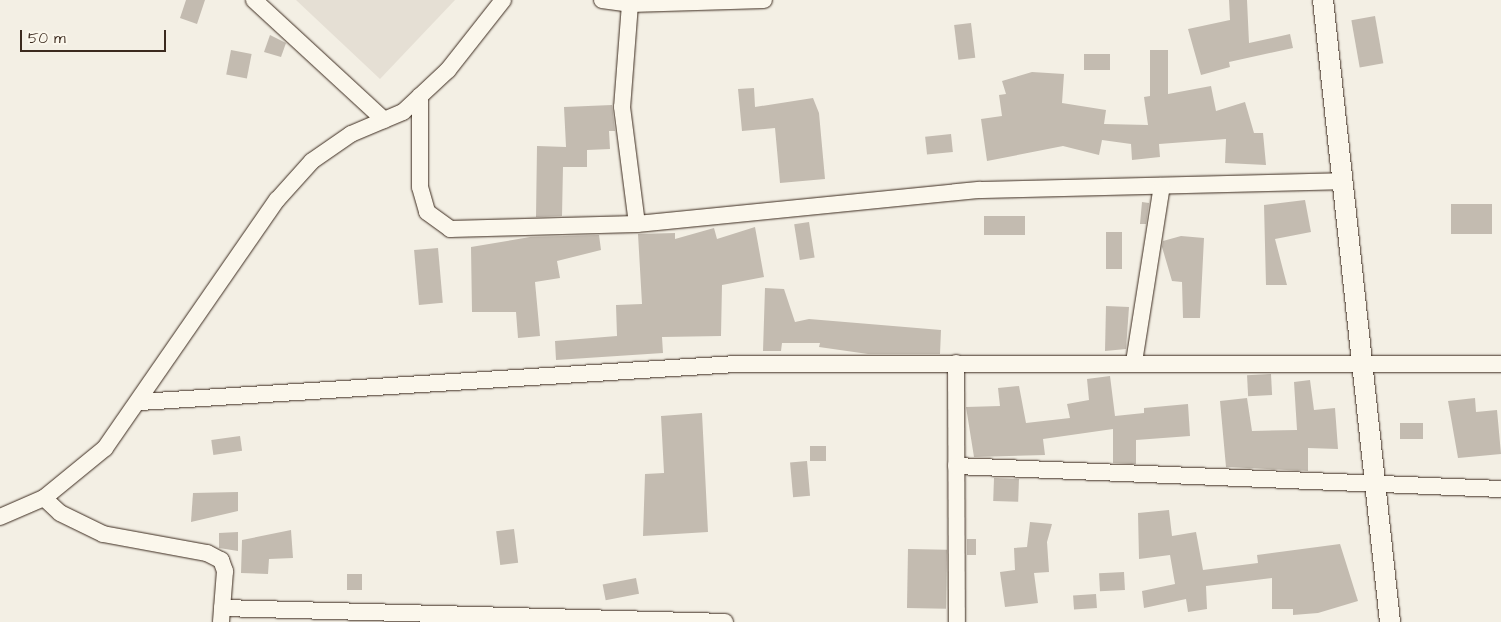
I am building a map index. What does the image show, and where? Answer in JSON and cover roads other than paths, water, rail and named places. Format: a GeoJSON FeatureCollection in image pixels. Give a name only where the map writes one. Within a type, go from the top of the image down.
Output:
{"type":"FeatureCollection","features":[{"type":"Feature","properties":{"kind":"street"},"geometry":{"type":"LineString","coordinates":[[254,0],[384,120]]}},
{"type":"Feature","properties":{"kind":"street"},"geometry":{"type":"LineString","coordinates":[[0,517],[44,498],[105,448],[140,402],[277,200],[312,161],[351,134],[403,112],[448,70],[503,0]]}},
{"type":"Feature","properties":{"kind":"street"},"geometry":{"type":"LineString","coordinates":[[602,0],[630,4],[764,0]]}},
{"type":"Feature","properties":{"kind":"street"},"geometry":{"type":"LineString","coordinates":[[1324,0],[1390,622]]}},
{"type":"Feature","properties":{"kind":"street"},"geometry":{"type":"LineString","coordinates":[[630,4],[622,107],[636,224]]}},
{"type":"Feature","properties":{"kind":"street"},"geometry":{"type":"LineString","coordinates":[[420,96],[420,187],[427,212],[450,229],[636,224],[980,190],[1342,181]]}},
{"type":"Feature","properties":{"kind":"street"},"geometry":{"type":"LineString","coordinates":[[1134,362],[1162,186]]}},
{"type":"Feature","properties":{"kind":"street"},"geometry":{"type":"LineString","coordinates":[[140,402],[736,364],[1361,361],[1501,364]]}},
{"type":"Feature","properties":{"kind":"street"},"geometry":{"type":"LineString","coordinates":[[956,363],[957,622]]}},
{"type":"Feature","properties":{"kind":"street"},"geometry":{"type":"LineString","coordinates":[[956,466],[1376,482],[1501,489]]}},
{"type":"Feature","properties":{"kind":"street"},"geometry":{"type":"LineString","coordinates":[[44,498],[60,513],[103,534],[221,560],[222,615],[725,622]]}}]}
